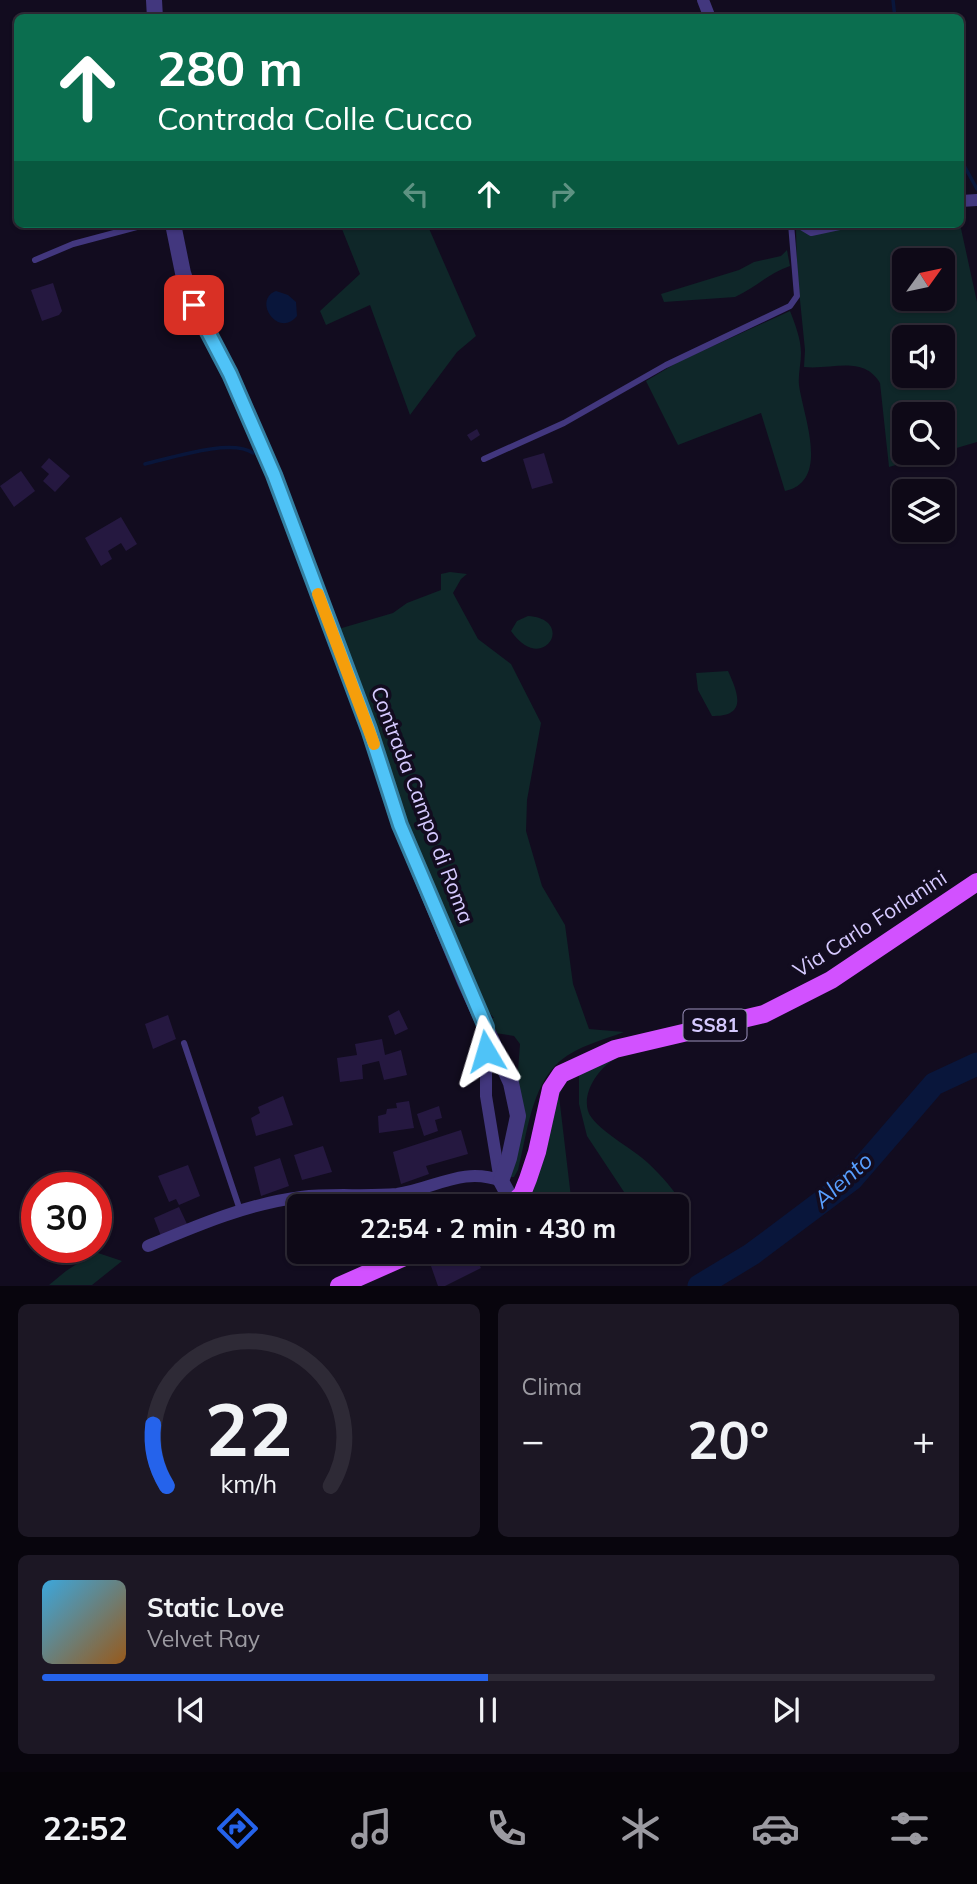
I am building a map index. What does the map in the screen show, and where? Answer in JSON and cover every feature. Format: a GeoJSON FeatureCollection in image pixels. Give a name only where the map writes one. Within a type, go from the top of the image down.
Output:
{"type":"FeatureCollection","features":[{"type":"Feature","properties":{"kind":"main road","name":"Via Carlo Forlanini"},"geometry":{"type":"LineString","coordinates":[[522,1194],[537,1152],[551,1089],[561,1074],[615,1049],[764,1014],[831,980],[977,882]]}},
{"type":"Feature","properties":{"kind":"main road"},"geometry":{"type":"LineString","coordinates":[[340,1286],[389,1264]]}},
{"type":"Feature","properties":{"kind":"street","name":"Contrada Campo di Roma"},"geometry":{"type":"LineString","coordinates":[[174,228],[183,273],[194,305],[230,374],[274,475],[369,729],[400,825],[511,1083],[518,1116],[509,1158],[500,1181]]}},
{"type":"Feature","properties":{"kind":"street"},"geometry":{"type":"LineString","coordinates":[[486,1027],[486,1096],[500,1181],[507,1194]]}},
{"type":"Feature","properties":{"kind":"street"},"geometry":{"type":"LineString","coordinates":[[148,1246],[265,1203],[304,1197],[399,1194],[458,1178],[485,1175],[500,1181]]}},
{"type":"Feature","properties":{"kind":"lane"},"geometry":{"type":"LineString","coordinates":[[35,260],[73,244],[133,228]]}},
{"type":"Feature","properties":{"kind":"lane"},"geometry":{"type":"LineString","coordinates":[[484,459],[564,423],[666,365],[790,306],[797,296],[791,228]]}},
{"type":"Feature","properties":{"kind":"lane"},"geometry":{"type":"LineString","coordinates":[[184,1043],[240,1210]]}},
{"type":"Feature","properties":{"kind":"green space"},"geometry":{"type":"Polygon","coordinates":[[[342,228],[429,228],[476,336],[457,352],[410,415],[370,305],[326,325],[320,311],[360,274],[342,228]]]}},
{"type":"Feature","properties":{"kind":"green space"},"geometry":{"type":"Polygon","coordinates":[[[961,228],[977,302],[977,442],[955,448],[955,402],[892,402],[892,465],[896,465],[889,467],[880,383],[873,374],[856,366],[804,367],[805,350],[796,230],[961,228]]]}},
{"type":"Feature","properties":{"kind":"green space"},"geometry":{"type":"Polygon","coordinates":[[[787,250],[790,266],[735,297],[664,302],[661,294],[739,270],[754,262],[781,256],[787,250]]]}},
{"type":"Feature","properties":{"kind":"green space"},"geometry":{"type":"Polygon","coordinates":[[[790,311],[801,348],[799,385],[811,446],[811,461],[807,475],[799,485],[785,491],[761,413],[678,445],[646,381],[678,362],[790,311]]]}},
{"type":"Feature","properties":{"kind":"green space"},"geometry":{"type":"Polygon","coordinates":[[[441,574],[467,574],[453,593],[478,639],[511,664],[541,723],[527,800],[526,831],[542,886],[565,925],[573,984],[589,1029],[624,1032],[575,1051],[550,1071],[536,1097],[514,1177],[510,1177],[520,1044],[514,1036],[495,1033],[487,1018],[494,1018],[483,1006],[408,830],[335,630],[393,613],[407,603],[441,590],[441,574]]]}},
{"type":"Feature","properties":{"kind":"green space"},"geometry":{"type":"Polygon","coordinates":[[[528,616],[543,619],[551,626],[553,634],[550,642],[543,647],[534,648],[523,644],[511,631],[517,621],[528,616]]]}},
{"type":"Feature","properties":{"kind":"green space"},"geometry":{"type":"Polygon","coordinates":[[[728,671],[737,695],[736,708],[723,715],[712,716],[698,690],[696,673],[728,671]]]}},
{"type":"Feature","properties":{"kind":"green space"},"geometry":{"type":"Polygon","coordinates":[[[699,1036],[625,1054],[604,1067],[594,1080],[588,1095],[591,1118],[642,1158],[676,1194],[625,1194],[587,1136],[579,1104],[579,1068],[565,1081],[559,1096],[571,1194],[522,1194],[529,1184],[552,1097],[565,1075],[579,1067],[619,1053],[699,1036]]]}},
{"type":"Feature","properties":{"kind":"green space"},"geometry":{"type":"Polygon","coordinates":[[[112,1258],[122,1261],[92,1285],[49,1285],[78,1263],[112,1263],[112,1258]]]}},
{"type":"Feature","properties":{"kind":"water"},"geometry":{"type":"Polygon","coordinates":[[[276,291],[288,295],[296,302],[297,316],[290,322],[282,323],[270,316],[266,302],[276,291]]]}},
{"type":"Feature","properties":{"kind":"building"},"geometry":{"type":"Polygon","coordinates":[[[53,283],[62,311],[59,315],[42,321],[31,290],[53,283]]]}},
{"type":"Feature","properties":{"kind":"building"},"geometry":{"type":"Polygon","coordinates":[[[477,429],[480,435],[471,441],[467,435],[477,429]]]}},
{"type":"Feature","properties":{"kind":"building"},"geometry":{"type":"Polygon","coordinates":[[[544,453],[553,483],[532,489],[523,459],[544,453]]]}},
{"type":"Feature","properties":{"kind":"building"},"geometry":{"type":"Polygon","coordinates":[[[49,458],[70,476],[55,492],[43,481],[49,474],[41,467],[49,458]]]}},
{"type":"Feature","properties":{"kind":"building"},"geometry":{"type":"Polygon","coordinates":[[[21,471],[35,491],[14,507],[0,486],[21,471]]]}},
{"type":"Feature","properties":{"kind":"building"},"geometry":{"type":"Polygon","coordinates":[[[121,517],[137,544],[126,551],[121,543],[108,551],[112,559],[101,566],[85,538],[121,517]]]}},
{"type":"Feature","properties":{"kind":"building"},"geometry":{"type":"Polygon","coordinates":[[[399,1010],[408,1029],[395,1035],[388,1016],[399,1010]]]}},
{"type":"Feature","properties":{"kind":"building"},"geometry":{"type":"Polygon","coordinates":[[[168,1015],[176,1039],[153,1049],[145,1024],[168,1015]]]}},
{"type":"Feature","properties":{"kind":"building"},"geometry":{"type":"Polygon","coordinates":[[[382,1039],[385,1055],[401,1050],[407,1075],[384,1080],[379,1061],[362,1065],[363,1079],[340,1082],[337,1058],[357,1055],[355,1044],[382,1039]]]}},
{"type":"Feature","properties":{"kind":"building"},"geometry":{"type":"Polygon","coordinates":[[[283,1096],[293,1125],[256,1136],[251,1118],[260,1113],[258,1107],[283,1096]]]}},
{"type":"Feature","properties":{"kind":"building"},"geometry":{"type":"Polygon","coordinates":[[[409,1101],[414,1128],[379,1133],[378,1116],[386,1114],[387,1109],[397,1108],[396,1103],[409,1101]]]}},
{"type":"Feature","properties":{"kind":"building"},"geometry":{"type":"Polygon","coordinates":[[[439,1106],[442,1118],[435,1120],[438,1131],[424,1136],[417,1114],[439,1106]]]}},
{"type":"Feature","properties":{"kind":"building"},"geometry":{"type":"Polygon","coordinates":[[[461,1130],[468,1154],[426,1166],[429,1174],[401,1184],[393,1152],[461,1130]]]}},
{"type":"Feature","properties":{"kind":"building"},"geometry":{"type":"Polygon","coordinates":[[[323,1146],[332,1172],[302,1180],[294,1155],[323,1146]]]}},
{"type":"Feature","properties":{"kind":"building"},"geometry":{"type":"Polygon","coordinates":[[[280,1158],[289,1186],[261,1196],[254,1167],[280,1158]]]}},
{"type":"Feature","properties":{"kind":"building"},"geometry":{"type":"Polygon","coordinates":[[[188,1165],[200,1196],[179,1205],[176,1199],[169,1202],[158,1176],[188,1165]]]}},
{"type":"Feature","properties":{"kind":"building"},"geometry":{"type":"Polygon","coordinates":[[[179,1207],[187,1224],[161,1236],[154,1218],[179,1207]]]}},
{"type":"Feature","properties":{"kind":"building"},"geometry":{"type":"Polygon","coordinates":[[[479,1264],[481,1268],[445,1286],[438,1286],[431,1266],[479,1264]]]}},
{"type":"Feature","properties":{"kind":"waterway"},"geometry":{"type":"LineString","coordinates":[[893,0],[895,14]]}},
{"type":"Feature","properties":{"kind":"waterway"},"geometry":{"type":"LineString","coordinates":[[964,165],[977,189]]}},
{"type":"Feature","properties":{"kind":"waterway"},"geometry":{"type":"LineString","coordinates":[[145,464],[216,448],[243,449],[253,453]]}},
{"type":"Feature","properties":{"kind":"waterway","name":"Alento"},"geometry":{"type":"LineString","coordinates":[[699,1286],[752,1254],[852,1179],[934,1084],[977,1064]]}},
{"type":"Feature","properties":{"kind":"slow traffic"},"geometry":{"type":"LineString","coordinates":[[318,594],[374,744]]}},
{"type":"Feature","properties":{"kind":"route"},"geometry":{"type":"LineString","coordinates":[[194,305],[230,374],[274,475],[369,729],[400,825],[486,1027],[486,1051]]}}]}
